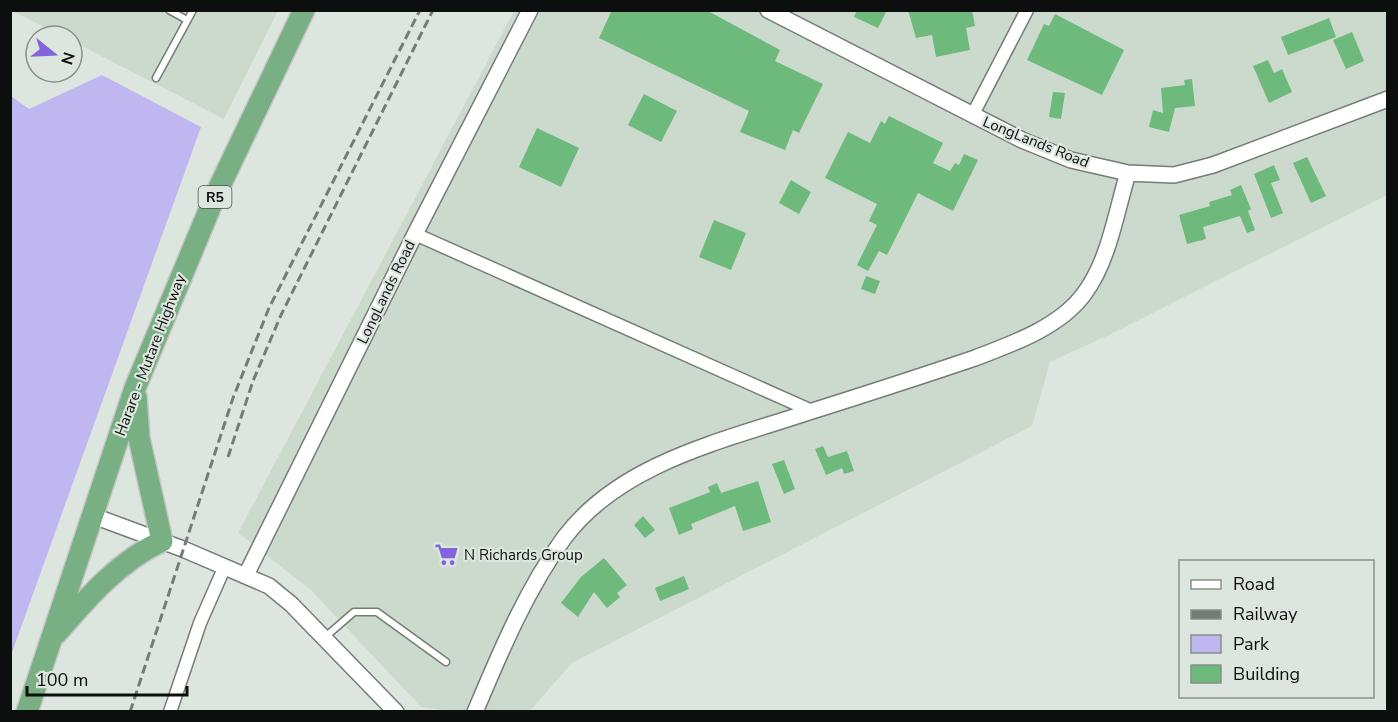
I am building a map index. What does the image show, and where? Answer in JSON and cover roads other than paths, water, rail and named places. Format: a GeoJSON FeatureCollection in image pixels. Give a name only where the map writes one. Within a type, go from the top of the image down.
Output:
{"type":"FeatureCollection","features":[{"type":"Feature","properties":{"kind":"highway","name":"Harare - Mutare Highway"},"geometry":{"type":"LineString","coordinates":[[27,711],[135,388],[216,196],[304,10]]}},
{"type":"Feature","properties":{"kind":"highway"},"geometry":{"type":"LineString","coordinates":[[50,642],[98,588],[134,556],[162,541],[139,438],[135,388]]}},
{"type":"Feature","properties":{"kind":"street","name":"LongLands Road"},"geometry":{"type":"LineString","coordinates":[[246,575],[415,234],[530,10]]}},
{"type":"Feature","properties":{"kind":"street","name":"LongLands Road"},"geometry":{"type":"LineString","coordinates":[[768,10],[972,116],[1071,160],[1128,173],[1174,176],[1213,165],[1388,99]]}},
{"type":"Feature","properties":{"kind":"street"},"geometry":{"type":"LineString","coordinates":[[972,116],[1027,10]]}},
{"type":"Feature","properties":{"kind":"street"},"geometry":{"type":"LineString","coordinates":[[478,708],[515,622],[547,565],[565,538],[604,498],[663,464],[711,444],[1013,343],[1069,310],[1084,295],[1098,269],[1128,173]]}},
{"type":"Feature","properties":{"kind":"street"},"geometry":{"type":"LineString","coordinates":[[415,234],[812,411]]}},
{"type":"Feature","properties":{"kind":"street"},"geometry":{"type":"LineString","coordinates":[[91,515],[225,566],[269,586],[291,604],[396,711]]}},
{"type":"Feature","properties":{"kind":"street"},"geometry":{"type":"LineString","coordinates":[[170,711],[201,623],[225,566]]}},
{"type":"Feature","properties":{"kind":"lane"},"geometry":{"type":"LineString","coordinates":[[169,10],[188,20]]}},
{"type":"Feature","properties":{"kind":"lane"},"geometry":{"type":"LineString","coordinates":[[156,78],[193,10]]}},
{"type":"Feature","properties":{"kind":"lane"},"geometry":{"type":"LineString","coordinates":[[324,638],[354,612],[377,612],[446,662]]}},
{"type":"Feature","properties":{"kind":"railway"},"geometry":{"type":"LineString","coordinates":[[130,712],[233,398],[269,308],[420,10]]}},
{"type":"Feature","properties":{"kind":"railway"},"geometry":{"type":"LineString","coordinates":[[228,457],[253,381],[281,315],[433,10]]}},
{"type":"Feature","properties":{"kind":"place","name":"N Richards Group"},"geometry":{"type":"Point","coordinates":[446,555]}}]}
